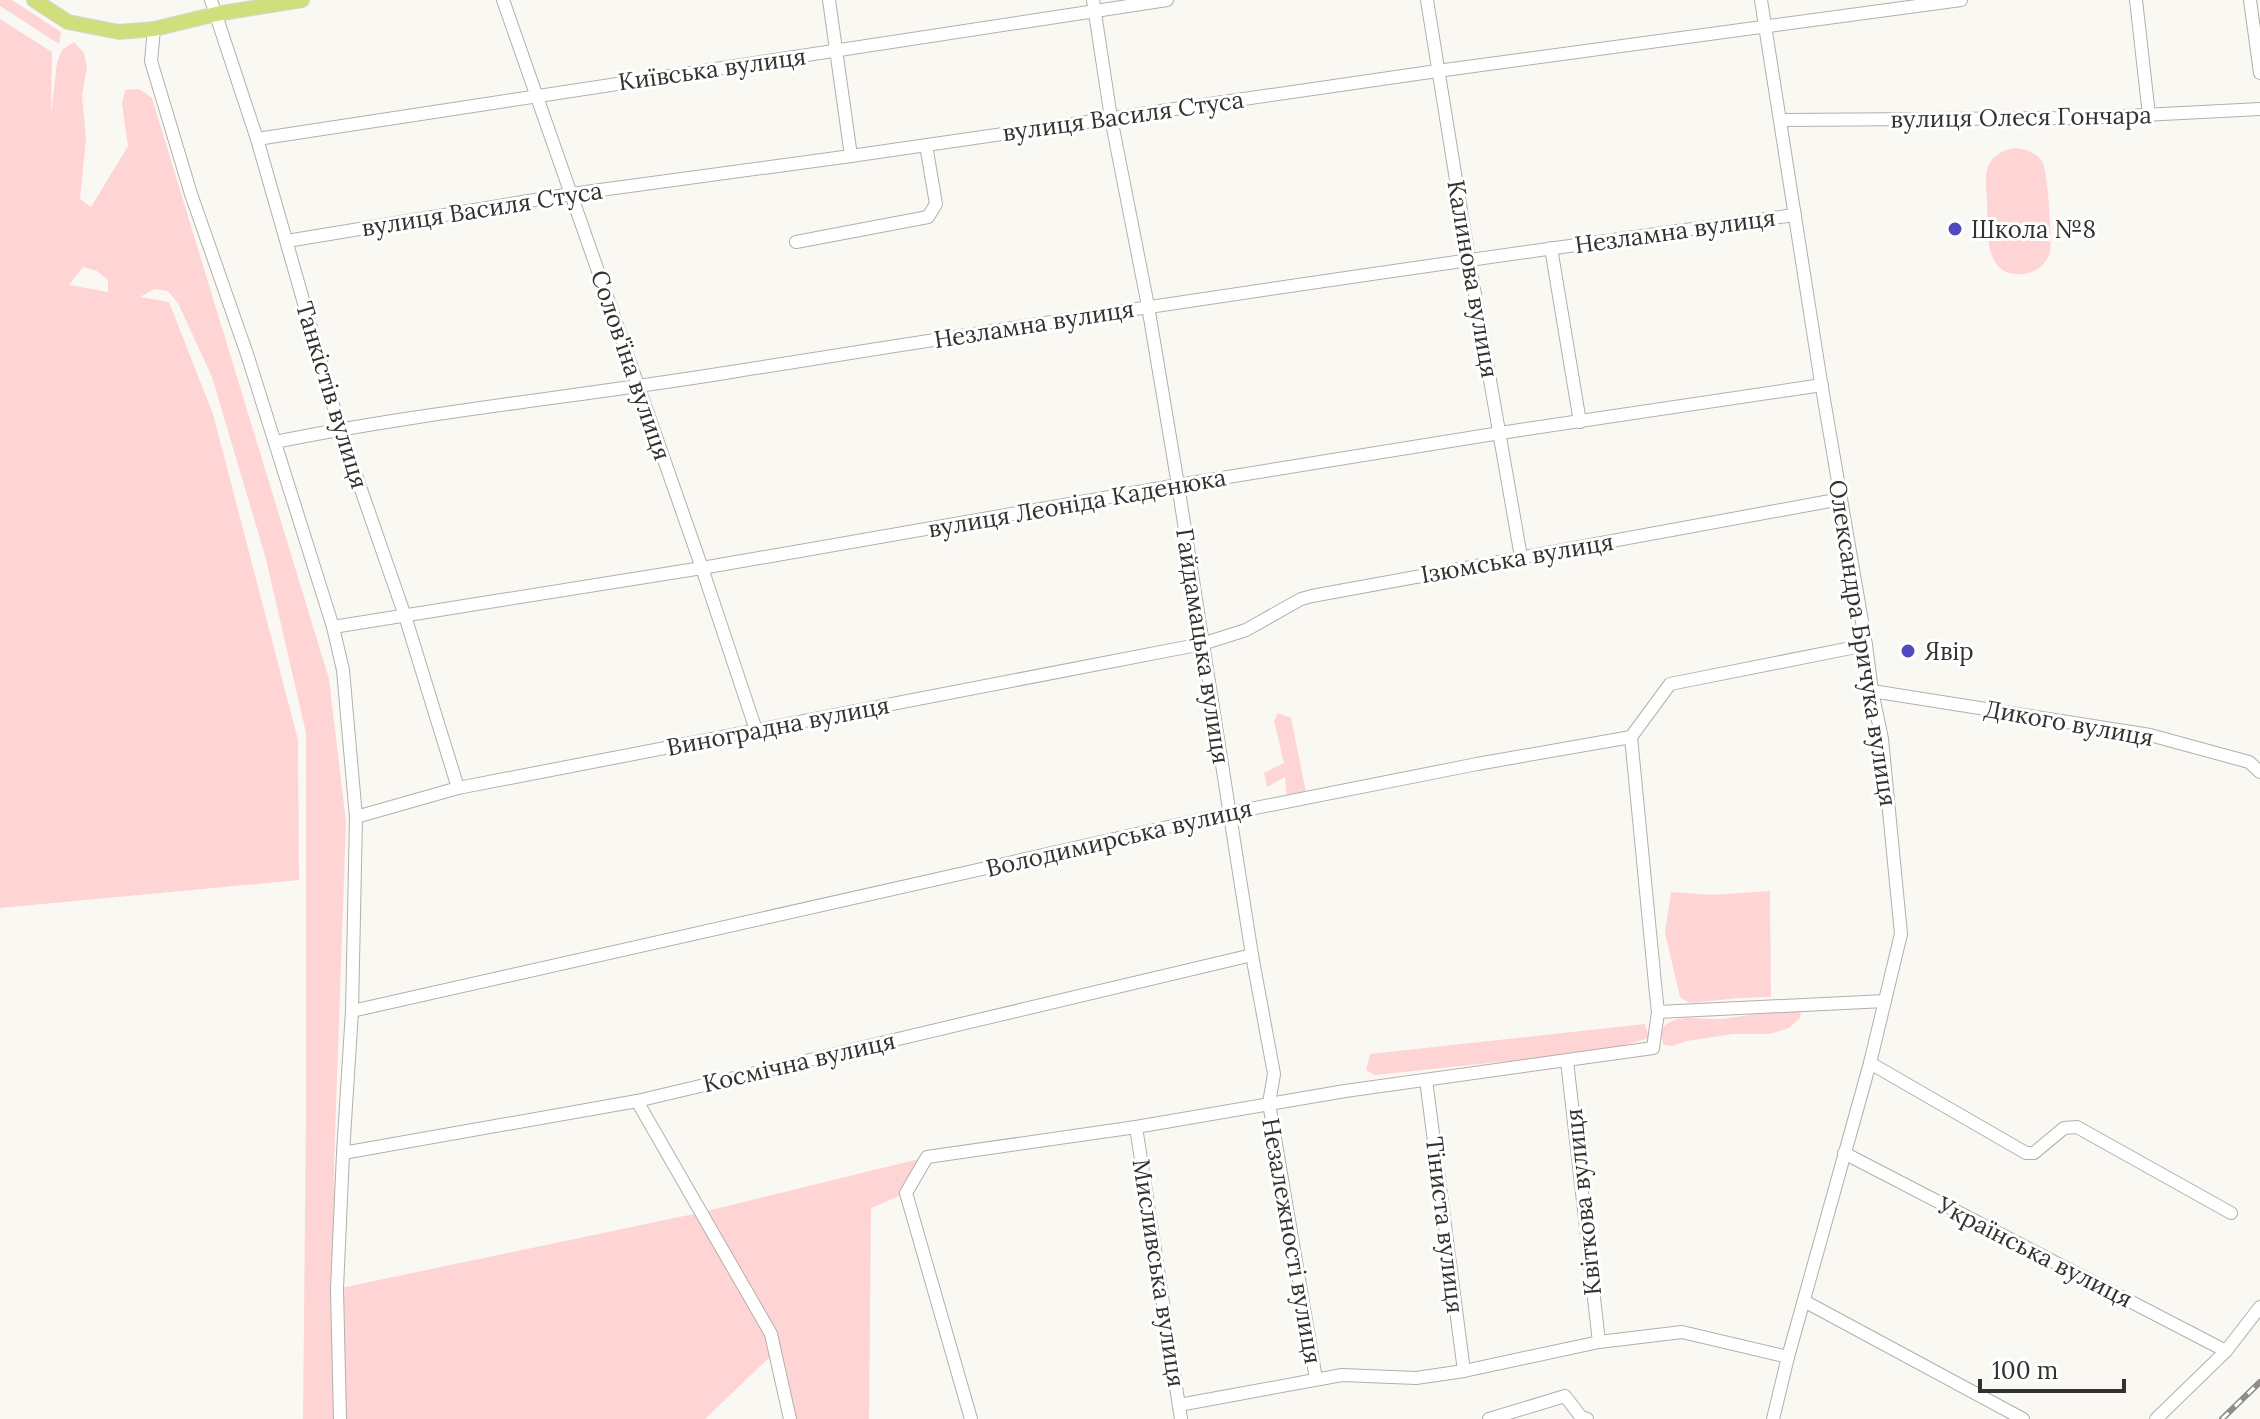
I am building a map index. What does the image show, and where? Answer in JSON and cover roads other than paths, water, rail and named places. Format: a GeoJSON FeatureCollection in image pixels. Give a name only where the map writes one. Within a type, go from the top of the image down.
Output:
{"type":"FeatureCollection","features":[{"type":"Feature","properties":{"kind":"main road"},"geometry":{"type":"LineString","coordinates":[[34,0],[68,22],[119,32],[154,29],[214,7],[302,0]]}},
{"type":"Feature","properties":{"kind":"street","name":"Солов'їна вулиця"},"geometry":{"type":"LineString","coordinates":[[503,0],[756,730]]}},
{"type":"Feature","properties":{"kind":"street"},"geometry":{"type":"LineString","coordinates":[[829,0],[851,156]]}},
{"type":"Feature","properties":{"kind":"street","name":"Київська вулиця"},"geometry":{"type":"LineString","coordinates":[[257,139],[836,51],[1094,6],[1167,0]]}},
{"type":"Feature","properties":{"kind":"street","name":"Калинова вулиця"},"geometry":{"type":"LineString","coordinates":[[1427,0],[1521,557]]}},
{"type":"Feature","properties":{"kind":"street","name":"Олександра Бричука вулиця"},"geometry":{"type":"LineString","coordinates":[[1761,0],[1882,739],[1901,934],[1870,1063],[1773,1419]]}},
{"type":"Feature","properties":{"kind":"street","name":"вулиця Василя Стуса"},"geometry":{"type":"LineString","coordinates":[[287,241],[571,194],[1961,0]]}},
{"type":"Feature","properties":{"kind":"street"},"geometry":{"type":"LineString","coordinates":[[2136,0],[2149,115]]}},
{"type":"Feature","properties":{"kind":"street"},"geometry":{"type":"LineString","coordinates":[[2250,0],[2260,73]]}},
{"type":"Feature","properties":{"kind":"street","name":"Гайдамацька вулиця"},"geometry":{"type":"LineString","coordinates":[[1094,6],[1111,118],[1148,306],[1252,955],[1274,1074],[1269,1103]]}},
{"type":"Feature","properties":{"kind":"street","name":"Танкістів вулиця"},"geometry":{"type":"LineString","coordinates":[[214,7],[257,139],[340,429],[405,616],[458,788]]}},
{"type":"Feature","properties":{"kind":"street"},"geometry":{"type":"LineString","coordinates":[[154,29],[151,61],[191,194],[275,442],[333,627],[343,670],[356,817],[352,1011],[337,1289],[340,1419]]}},
{"type":"Feature","properties":{"kind":"street","name":"вулиця Олеся Гончара"},"geometry":{"type":"LineString","coordinates":[[1781,120],[2085,118],[2260,109]]}},
{"type":"Feature","properties":{"kind":"street"},"geometry":{"type":"LineString","coordinates":[[796,242],[928,217],[936,204],[926,145]]}},
{"type":"Feature","properties":{"kind":"street","name":"Незламна вулиця"},"geometry":{"type":"LineString","coordinates":[[275,442],[340,429],[638,387],[1148,306],[1795,215]]}},
{"type":"Feature","properties":{"kind":"street"},"geometry":{"type":"LineString","coordinates":[[1551,248],[1580,422]]}},
{"type":"Feature","properties":{"kind":"street","name":"вулиця Леоніда Каденюка"},"geometry":{"type":"LineString","coordinates":[[333,627],[702,568],[1178,485],[1822,385]]}},
{"type":"Feature","properties":{"kind":"street","name":"Ізюмська вулиця"},"geometry":{"type":"LineString","coordinates":[[1202,644],[1246,630],[1301,599],[1841,499]]}},
{"type":"Feature","properties":{"kind":"street","name":"Виноградна вулиця"},"geometry":{"type":"LineString","coordinates":[[356,817],[458,788],[1202,644]]}},
{"type":"Feature","properties":{"kind":"street"},"geometry":{"type":"LineString","coordinates":[[971,1419],[906,1193],[927,1157],[1136,1127],[1269,1103],[1653,1048],[1658,1012],[1631,737],[1670,684],[1866,645]]}},
{"type":"Feature","properties":{"kind":"street","name":"Дикого вулиця"},"geometry":{"type":"LineString","coordinates":[[1872,691],[2150,735],[2249,762],[2260,772]]}},
{"type":"Feature","properties":{"kind":"street","name":"Володимирська вулиця"},"geometry":{"type":"LineString","coordinates":[[352,1011],[1230,813],[1631,737]]}},
{"type":"Feature","properties":{"kind":"street","name":"Космічна вулиця"},"geometry":{"type":"LineString","coordinates":[[343,1153],[637,1101],[1252,955]]}},
{"type":"Feature","properties":{"kind":"street"},"geometry":{"type":"LineString","coordinates":[[1658,1012],[1885,1001]]}},
{"type":"Feature","properties":{"kind":"street","name":"Квіткова вулиця"},"geometry":{"type":"LineString","coordinates":[[1567,1061],[1599,1342]]}},
{"type":"Feature","properties":{"kind":"street"},"geometry":{"type":"LineString","coordinates":[[1870,1063],[2026,1153],[2034,1153],[2064,1128],[2077,1127],[2231,1213]]}},
{"type":"Feature","properties":{"kind":"street","name":"Тіниста вулиця"},"geometry":{"type":"LineString","coordinates":[[1426,1080],[1464,1371]]}},
{"type":"Feature","properties":{"kind":"street"},"geometry":{"type":"LineString","coordinates":[[637,1101],[771,1334],[790,1419]]}},
{"type":"Feature","properties":{"kind":"street","name":"Незалежності вулиця"},"geometry":{"type":"LineString","coordinates":[[1269,1103],[1316,1379]]}},
{"type":"Feature","properties":{"kind":"street","name":"Мисливська вулиця"},"geometry":{"type":"LineString","coordinates":[[1136,1127],[1181,1419]]}},
{"type":"Feature","properties":{"kind":"street","name":"Українська вулиця"},"geometry":{"type":"LineString","coordinates":[[1844,1153],[2226,1351]]}},
{"type":"Feature","properties":{"kind":"street"},"geometry":{"type":"LineString","coordinates":[[1804,1301],[2023,1419]]}},
{"type":"Feature","properties":{"kind":"street"},"geometry":{"type":"LineString","coordinates":[[2156,1419],[2226,1351],[2260,1307]]}},
{"type":"Feature","properties":{"kind":"street"},"geometry":{"type":"LineString","coordinates":[[1179,1405],[1342,1375],[1416,1378],[1599,1342],[1682,1332],[1788,1357]]}},
{"type":"Feature","properties":{"kind":"street"},"geometry":{"type":"LineString","coordinates":[[1489,1419],[1565,1396],[1583,1418]]}},
{"type":"Feature","properties":{"kind":"railway"},"geometry":{"type":"LineString","coordinates":[[2222,1419],[2260,1382]]}},
{"type":"Feature","properties":{"kind":"place","name":"Школа №8"},"geometry":{"type":"Point","coordinates":[1955,229]}},
{"type":"Feature","properties":{"kind":"place","name":"Явiр"},"geometry":{"type":"Point","coordinates":[1908,651]}}]}
